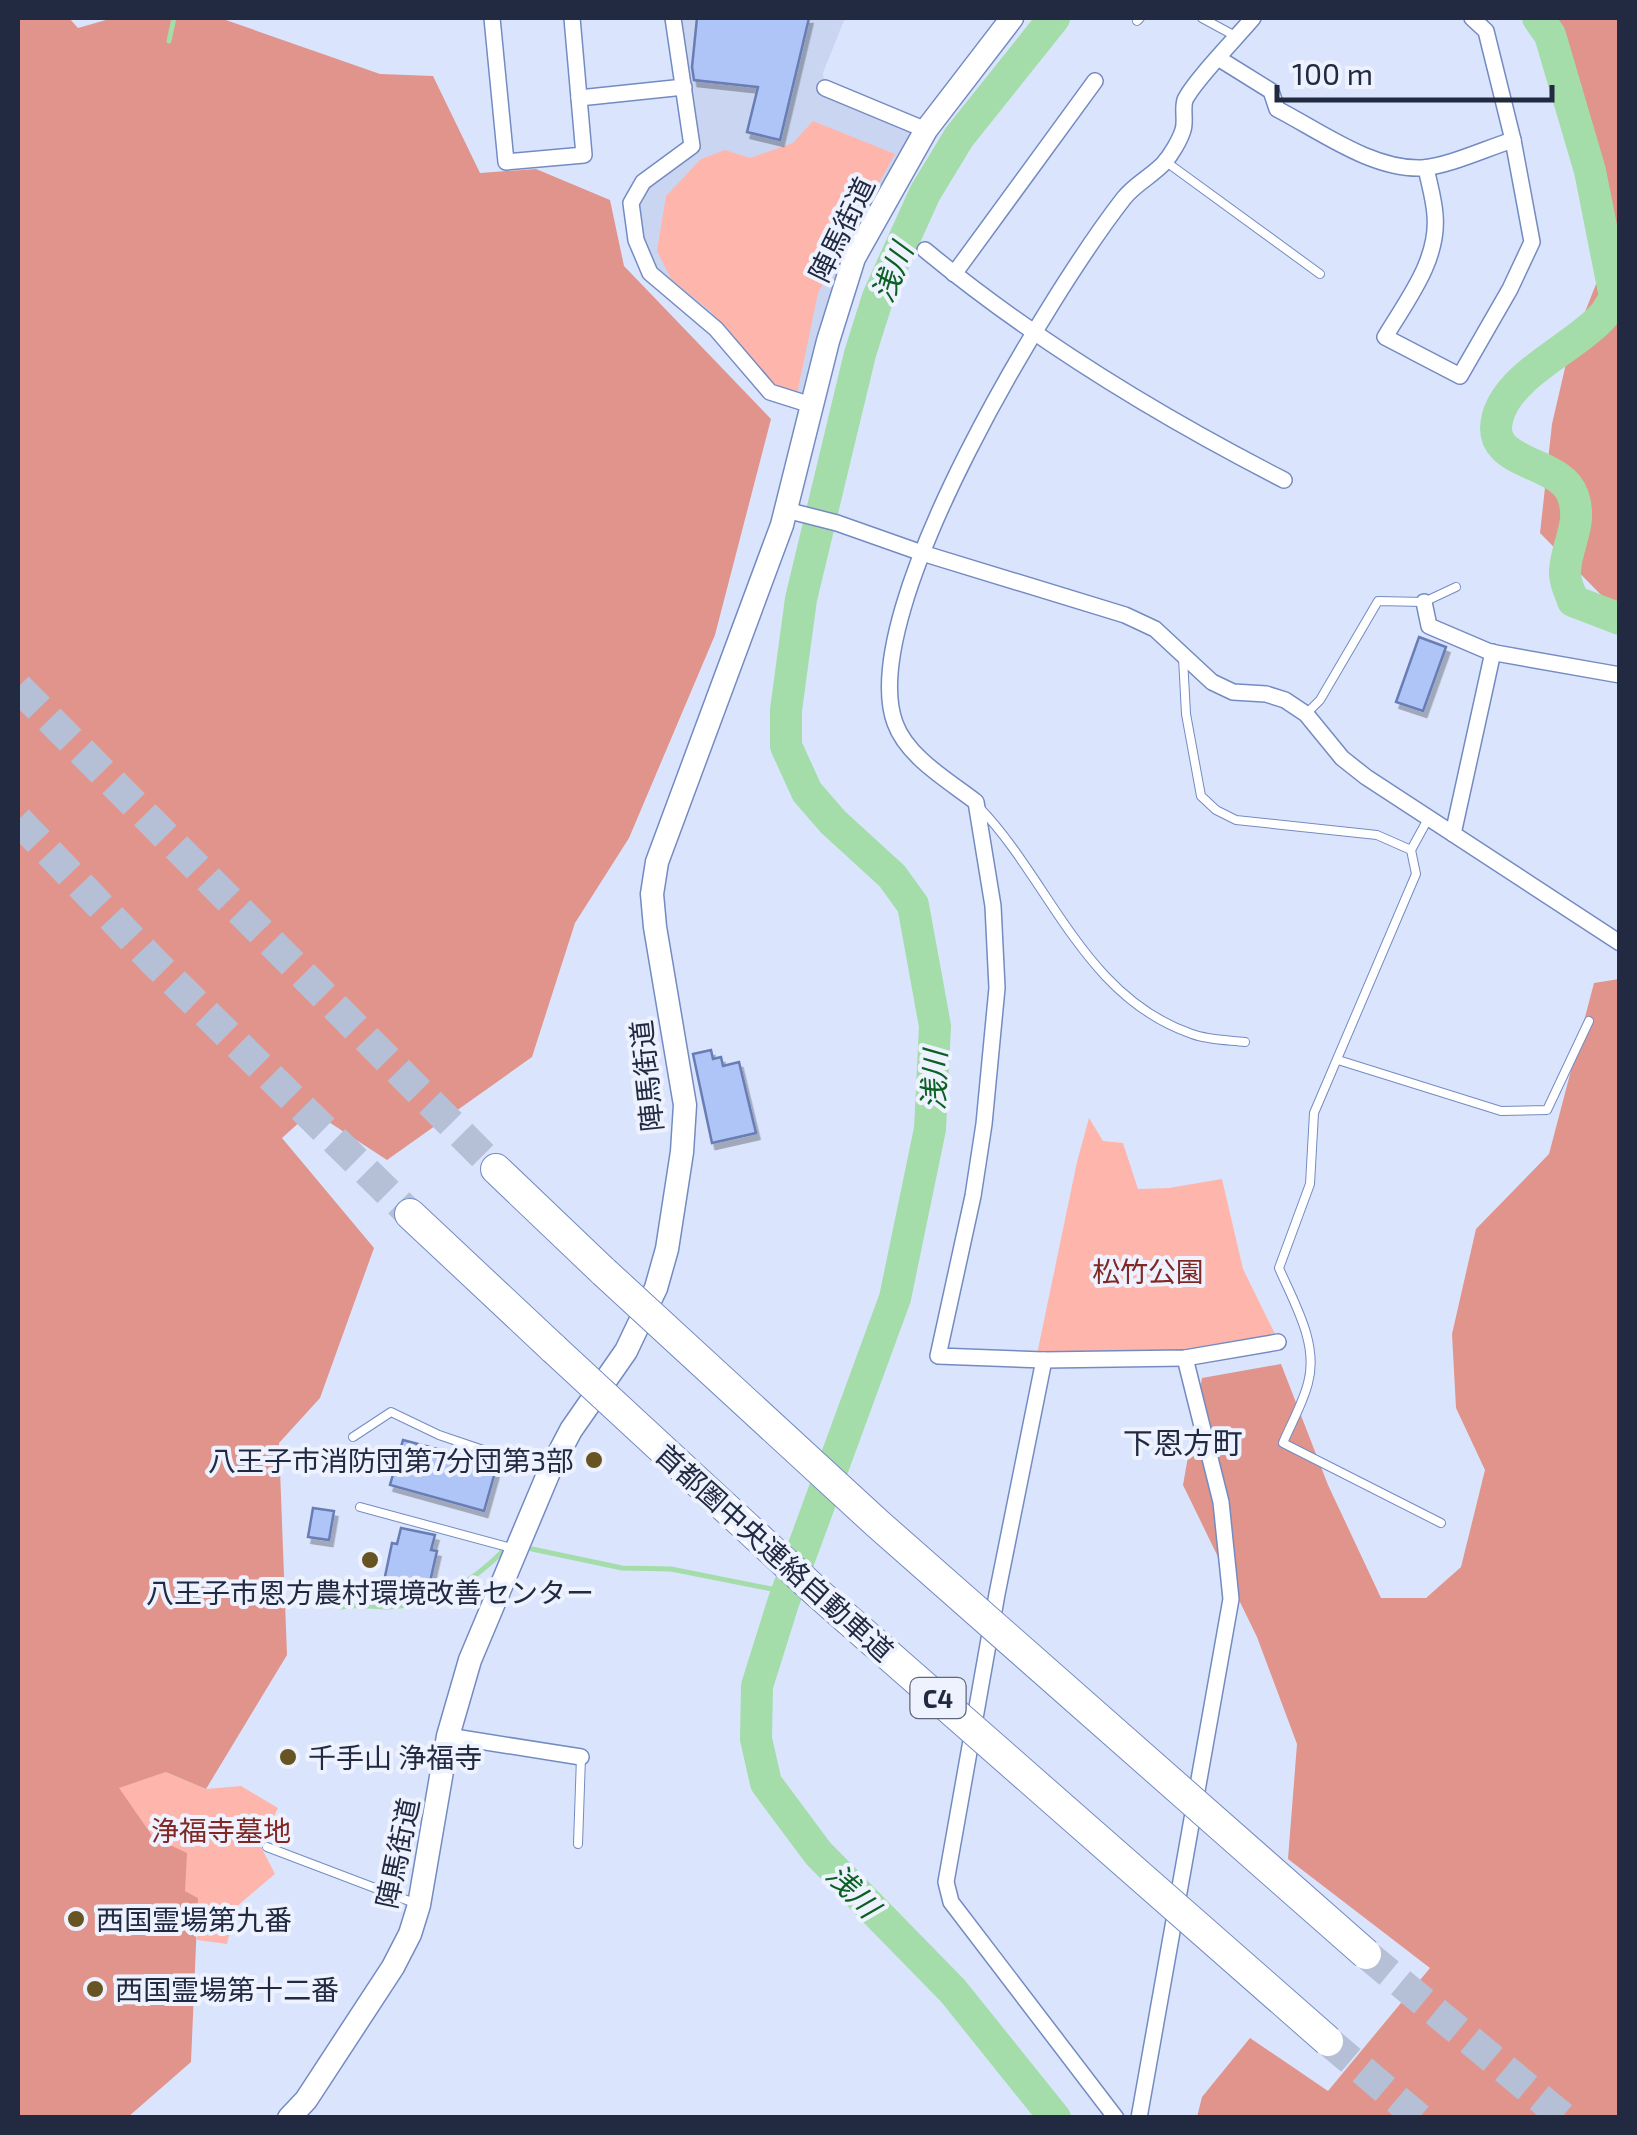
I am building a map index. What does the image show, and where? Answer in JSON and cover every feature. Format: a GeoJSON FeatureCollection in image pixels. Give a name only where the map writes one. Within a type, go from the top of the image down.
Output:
{"type":"FeatureCollection","features":[{"type":"Feature","properties":{"kind":"highway"},"geometry":{"type":"LineString","coordinates":[[496,1169],[878,1524],[1366,1954]]}},
{"type":"Feature","properties":{"kind":"highway","name":"首都圏中央連絡自動車道"},"geometry":{"type":"LineString","coordinates":[[410,1214],[820,1595],[1328,2040]]}},
{"type":"Feature","properties":{"kind":"main road","name":"陣馬街道"},"geometry":{"type":"LineString","coordinates":[[289,2118],[306,2100],[393,1967],[410,1934],[419,1905],[448,1736],[470,1660],[548,1472],[571,1430],[626,1351],[656,1288],[667,1248],[685,1105],[655,927],[652,894],[657,862],[792,512],[812,406],[854,258],[926,130],[972,65],[1012,18]]}},
{"type":"Feature","properties":{"kind":"street"},"geometry":{"type":"LineString","coordinates":[[492,18],[506,162],[584,155],[572,18]]}},
{"type":"Feature","properties":{"kind":"street"},"geometry":{"type":"LineString","coordinates":[[673,18],[692,146],[643,182],[631,203],[636,240],[650,273],[716,330],[770,392],[812,406]]}},
{"type":"Feature","properties":{"kind":"street"},"geometry":{"type":"LineString","coordinates":[[1252,18],[1185,100],[1184,129],[1166,161],[1126,194],[1034,332],[951,484],[922,553],[894,642],[891,687],[894,722],[902,737],[917,755],[976,802],[993,906],[996,988],[984,1124],[973,1196],[938,1356],[1044,1360],[1185,1358],[1278,1342]]}},
{"type":"Feature","properties":{"kind":"street"},"geometry":{"type":"LineString","coordinates":[[1426,168],[1436,216],[1434,245],[1426,268],[1385,338],[1460,376],[1532,242],[1513,140],[1486,31],[1472,18]]}},
{"type":"Feature","properties":{"kind":"street"},"geometry":{"type":"LineString","coordinates":[[1218,58],[1271,91],[1277,109],[1363,154],[1399,166],[1426,168],[1513,140]]}},
{"type":"Feature","properties":{"kind":"street"},"geometry":{"type":"LineString","coordinates":[[954,274],[1095,81]]}},
{"type":"Feature","properties":{"kind":"street"},"geometry":{"type":"LineString","coordinates":[[579,98],[684,86]]}},
{"type":"Feature","properties":{"kind":"street"},"geometry":{"type":"LineString","coordinates":[[825,88],[926,130]]}},
{"type":"Feature","properties":{"kind":"street"},"geometry":{"type":"LineString","coordinates":[[925,250],[1034,332],[1208,441],[1284,480]]}},
{"type":"Feature","properties":{"kind":"street"},"geometry":{"type":"LineString","coordinates":[[792,512],[1125,615],[1155,629],[1212,682],[1232,692],[1266,694],[1285,700],[1306,714],[1342,758],[1620,943]]}},
{"type":"Feature","properties":{"kind":"street"},"geometry":{"type":"LineString","coordinates":[[1424,602],[1428,626],[1492,652],[1620,675]]}},
{"type":"Feature","properties":{"kind":"street"},"geometry":{"type":"LineString","coordinates":[[1453,834],[1492,652]]}},
{"type":"Feature","properties":{"kind":"street"},"geometry":{"type":"LineString","coordinates":[[1138,2118],[1231,1599],[1221,1502],[1185,1358]]}},
{"type":"Feature","properties":{"kind":"street"},"geometry":{"type":"LineString","coordinates":[[1044,1360],[1010,1523],[946,1882],[951,1902],[1116,2118]]}},
{"type":"Feature","properties":{"kind":"street"},"geometry":{"type":"LineString","coordinates":[[448,1736],[581,1757]]}},
{"type":"Feature","properties":{"kind":"lane"},"geometry":{"type":"LineString","coordinates":[[1202,18],[1236,37]]}},
{"type":"Feature","properties":{"kind":"lane"},"geometry":{"type":"LineString","coordinates":[[1166,161],[1320,274]]}},
{"type":"Feature","properties":{"kind":"lane"},"geometry":{"type":"LineString","coordinates":[[1306,714],[1320,700],[1378,601],[1424,602],[1456,587]]}},
{"type":"Feature","properties":{"kind":"lane"},"geometry":{"type":"LineString","coordinates":[[1184,658],[1186,714],[1201,796],[1216,810],[1236,820],[1377,835],[1411,850]]}},
{"type":"Feature","properties":{"kind":"lane"},"geometry":{"type":"LineString","coordinates":[[976,802],[1012,845],[1067,932],[1132,1000],[1166,1023],[1195,1036],[1245,1042]]}},
{"type":"Feature","properties":{"kind":"lane"},"geometry":{"type":"LineString","coordinates":[[1428,818],[1411,850],[1416,874],[1314,1112],[1310,1184],[1279,1268],[1309,1340],[1311,1360],[1308,1384],[1283,1443],[1441,1524]]}},
{"type":"Feature","properties":{"kind":"lane"},"geometry":{"type":"LineString","coordinates":[[1338,1060],[1501,1110],[1547,1110],[1589,1021]]}},
{"type":"Feature","properties":{"kind":"lane"},"geometry":{"type":"LineString","coordinates":[[353,1437],[391,1412],[438,1435],[548,1472]]}},
{"type":"Feature","properties":{"kind":"lane"},"geometry":{"type":"LineString","coordinates":[[360,1507],[516,1549]]}},
{"type":"Feature","properties":{"kind":"lane"},"geometry":{"type":"LineString","coordinates":[[578,1844],[581,1757]]}},
{"type":"Feature","properties":{"kind":"lane"},"geometry":{"type":"LineString","coordinates":[[267,1847],[419,1905]]}},
{"type":"Feature","properties":{"kind":"shaded area"},"geometry":{"type":"Polygon","coordinates":[[[18,18],[69,18],[78,28],[113,18],[220,18],[380,74],[433,76],[480,173],[536,169],[610,200],[624,266],[771,419],[715,635],[629,838],[575,923],[532,1057],[387,1160],[312,1111],[282,1138],[374,1248],[320,1398],[279,1443],[287,1655],[206,1789],[166,1772],[119,1788],[153,1837],[187,1853],[185,1891],[198,1898],[191,2062],[128,2117],[18,2117],[18,18]]]}},
{"type":"Feature","properties":{"kind":"shaded area"},"geometry":{"type":"Polygon","coordinates":[[[673,18],[845,18],[823,73],[825,88],[919,127],[802,402],[770,392],[650,273],[631,203],[692,146],[673,18]]]}},
{"type":"Feature","properties":{"kind":"shaded area"},"geometry":{"type":"Polygon","coordinates":[[[1525,18],[1619,18],[1619,613],[1540,533],[1552,424],[1568,355],[1600,274],[1601,175],[1525,18]]]}},
{"type":"Feature","properties":{"kind":"shaded area"},"geometry":{"type":"Polygon","coordinates":[[[1619,979],[1619,2117],[1197,2117],[1202,2097],[1250,2038],[1328,2091],[1430,1968],[1288,1859],[1297,1744],[1257,1637],[1183,1485],[1202,1378],[1281,1364],[1328,1485],[1381,1598],[1426,1598],[1461,1567],[1485,1470],[1456,1408],[1452,1334],[1476,1229],[1549,1154],[1594,983],[1619,979]]]}},
{"type":"Feature","properties":{"kind":"green space"},"geometry":{"type":"Polygon","coordinates":[[[813,121],[895,154],[818,293],[797,394],[770,382],[710,311],[671,279],[657,251],[666,196],[701,159],[725,150],[750,158],[793,143],[813,121]]]}},
{"type":"Feature","properties":{"kind":"green space","name":"松竹公園"},"geometry":{"type":"Polygon","coordinates":[[[1089,1118],[1103,1141],[1123,1143],[1138,1189],[1222,1179],[1243,1269],[1276,1336],[1185,1352],[1037,1354],[1089,1118]]]}},
{"type":"Feature","properties":{"kind":"green space","name":"浄福寺墓地"},"geometry":{"type":"Polygon","coordinates":[[[166,1772],[206,1789],[241,1786],[278,1808],[260,1845],[275,1874],[236,1907],[227,1944],[197,1940],[198,1898],[185,1892],[118,1788],[166,1772]]]}},
{"type":"Feature","properties":{"kind":"building"},"geometry":{"type":"Polygon","coordinates":[[[697,18],[809,18],[780,140],[747,132],[758,87],[694,80],[697,18]]]}},
{"type":"Feature","properties":{"kind":"building"},"geometry":{"type":"Polygon","coordinates":[[[1419,637],[1446,647],[1423,711],[1396,702],[1419,637]]]}},
{"type":"Feature","properties":{"kind":"building"},"geometry":{"type":"Polygon","coordinates":[[[711,1050],[713,1059],[721,1057],[723,1066],[739,1062],[756,1133],[712,1143],[693,1054],[711,1050]]]}},
{"type":"Feature","properties":{"kind":"building"},"geometry":{"type":"Polygon","coordinates":[[[403,1440],[497,1465],[484,1511],[390,1485],[403,1440]]]}},
{"type":"Feature","properties":{"kind":"building"},"geometry":{"type":"Polygon","coordinates":[[[313,1508],[334,1511],[329,1540],[308,1537],[313,1508]]]}},
{"type":"Feature","properties":{"kind":"building"},"geometry":{"type":"Polygon","coordinates":[[[401,1528],[435,1535],[431,1550],[437,1551],[427,1595],[383,1586],[392,1543],[397,1544],[401,1528]]]}},
{"type":"Feature","properties":{"kind":"waterway"},"geometry":{"type":"LineString","coordinates":[[169,41],[174,18]]}},
{"type":"Feature","properties":{"kind":"waterway","name":"浅川"},"geometry":{"type":"LineString","coordinates":[[1054,18],[959,137],[925,193],[878,297],[860,354],[801,599],[786,710],[786,746],[807,792],[833,822],[892,876],[913,905],[935,1026],[930,1129],[895,1298],[783,1603],[757,1686],[756,1739],[766,1783],[818,1853],[953,1991],[1055,2118]]}},
{"type":"Feature","properties":{"kind":"waterway"},"geometry":{"type":"LineString","coordinates":[[1538,18],[1550,35],[1590,171],[1615,297],[1590,328],[1516,387],[1498,416],[1496,433],[1512,454],[1565,484],[1576,506],[1565,571],[1573,601],[1620,619]]}},
{"type":"Feature","properties":{"kind":"waterway"},"geometry":{"type":"LineString","coordinates":[[341,1607],[405,1606],[437,1597],[466,1581],[505,1549]]}},
{"type":"Feature","properties":{"kind":"waterway"},"geometry":{"type":"LineString","coordinates":[[532,1549],[622,1568],[671,1569],[787,1592]]}},
{"type":"Feature","properties":{"kind":"tunnel"},"geometry":{"type":"LineString","coordinates":[[18,687],[496,1169]]}},
{"type":"Feature","properties":{"kind":"tunnel"},"geometry":{"type":"LineString","coordinates":[[18,820],[155,963],[410,1214]]}},
{"type":"Feature","properties":{"kind":"tunnel"},"geometry":{"type":"LineString","coordinates":[[1366,1954],[1564,2118]]}},
{"type":"Feature","properties":{"kind":"tunnel"},"geometry":{"type":"LineString","coordinates":[[1328,2041],[1419,2118]]}},
{"type":"Feature","properties":{"kind":"place","name":"八王子市消防団第7分団第3部"},"geometry":{"type":"Point","coordinates":[594,1460]}},
{"type":"Feature","properties":{"kind":"place","name":"八王子市恩方農村環境改善センター"},"geometry":{"type":"Point","coordinates":[370,1560]}},
{"type":"Feature","properties":{"kind":"place","name":"千手山 浄福寺"},"geometry":{"type":"Point","coordinates":[288,1757]}},
{"type":"Feature","properties":{"kind":"place","name":"西国霊場第九番"},"geometry":{"type":"Point","coordinates":[76,1919]}},
{"type":"Feature","properties":{"kind":"place","name":"西国霊場第十二番"},"geometry":{"type":"Point","coordinates":[95,1989]}},
{"type":"Feature","properties":{"kind":"district","name":"下恩方町"},"geometry":{"type":"Point","coordinates":[1183,1442]}}]}
